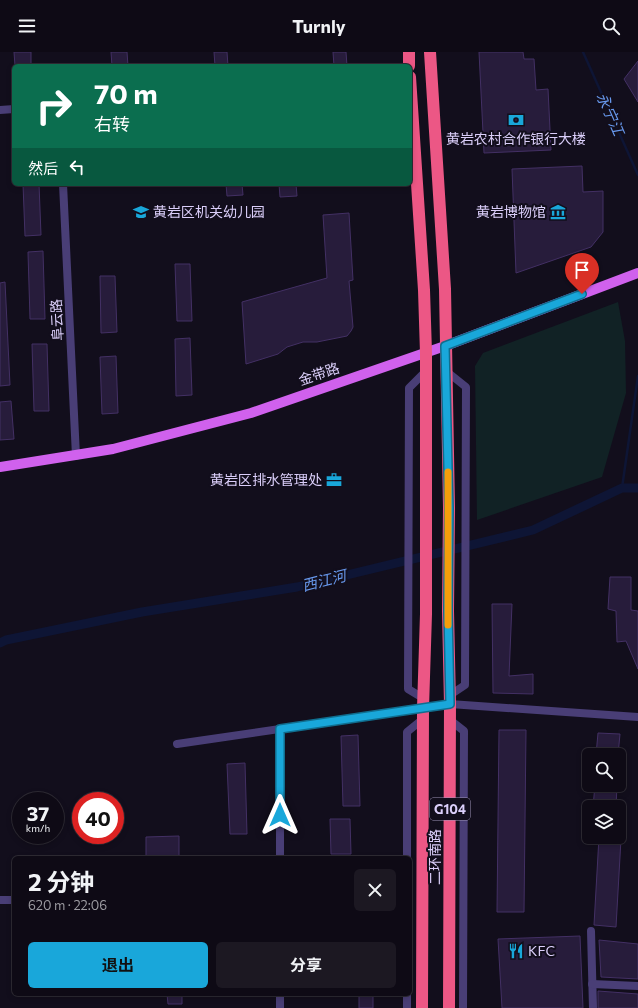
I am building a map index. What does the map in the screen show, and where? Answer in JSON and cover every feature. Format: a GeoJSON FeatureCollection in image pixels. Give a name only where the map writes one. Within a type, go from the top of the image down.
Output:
{"type":"FeatureCollection","features":[{"type":"Feature","properties":{"kind":"highway"},"geometry":{"type":"LineString","coordinates":[[409,52],[409,64]]}},
{"type":"Feature","properties":{"kind":"highway","name":"二环南路"},"geometry":{"type":"LineString","coordinates":[[430,52],[445,288],[449,508],[449,1008]]}},
{"type":"Feature","properties":{"kind":"highway","name":"二环南路"},"geometry":{"type":"LineString","coordinates":[[412,114],[424,290],[426,352],[426,614],[423,708],[422,1008]]}},
{"type":"Feature","properties":{"kind":"main road","name":"金带路"},"geometry":{"type":"LineString","coordinates":[[0,467],[113,449],[250,413],[445,346],[638,273]]}},
{"type":"Feature","properties":{"kind":"street"},"geometry":{"type":"LineString","coordinates":[[0,110],[12,109]]}},
{"type":"Feature","properties":{"kind":"street","name":"阜云路"},"geometry":{"type":"LineString","coordinates":[[63,186],[76,456]]}},
{"type":"Feature","properties":{"kind":"street"},"geometry":{"type":"LineString","coordinates":[[446,371],[466,387],[465,685],[450,700]]}},
{"type":"Feature","properties":{"kind":"street"},"geometry":{"type":"LineString","coordinates":[[423,708],[408,689],[408,388],[425,372]]}},
{"type":"Feature","properties":{"kind":"street"},"geometry":{"type":"LineString","coordinates":[[177,744],[423,708],[450,700],[638,716]]}},
{"type":"Feature","properties":{"kind":"street"},"geometry":{"type":"LineString","coordinates":[[407,856],[407,732],[423,708]]}},
{"type":"Feature","properties":{"kind":"street"},"geometry":{"type":"LineString","coordinates":[[450,720],[464,731],[463,1008]]}},
{"type":"Feature","properties":{"kind":"street"},"geometry":{"type":"LineString","coordinates":[[280,729],[280,856]]}},
{"type":"Feature","properties":{"kind":"street"},"geometry":{"type":"LineString","coordinates":[[0,900],[12,900]]}},
{"type":"Feature","properties":{"kind":"street"},"geometry":{"type":"LineString","coordinates":[[591,931],[593,1008]]}},
{"type":"Feature","properties":{"kind":"street"},"geometry":{"type":"LineString","coordinates":[[592,984],[638,986]]}},
{"type":"Feature","properties":{"kind":"street"},"geometry":{"type":"LineString","coordinates":[[280,996],[280,1008]]}},
{"type":"Feature","properties":{"kind":"street"},"geometry":{"type":"LineString","coordinates":[[407,996],[407,1008]]}},
{"type":"Feature","properties":{"kind":"shaded area"},"geometry":{"type":"Polygon","coordinates":[[[618,302],[625,341],[626,393],[602,477],[477,520],[475,366],[483,353],[618,302]]]}},
{"type":"Feature","properties":{"kind":"building"},"geometry":{"type":"Polygon","coordinates":[[[14,52],[31,52],[31,64],[15,64],[14,52]]]}},
{"type":"Feature","properties":{"kind":"building"},"geometry":{"type":"Polygon","coordinates":[[[111,52],[127,52],[128,64],[112,64],[111,52]]]}},
{"type":"Feature","properties":{"kind":"building"},"geometry":{"type":"Polygon","coordinates":[[[214,52],[227,52],[228,64],[215,64],[214,52]]]}},
{"type":"Feature","properties":{"kind":"building"},"geometry":{"type":"Polygon","coordinates":[[[333,52],[346,52],[347,64],[334,64],[333,52]]]}},
{"type":"Feature","properties":{"kind":"building","name":"黄岩农村合作银行大楼"},"geometry":{"type":"Polygon","coordinates":[[[479,52],[523,52],[524,59],[534,59],[536,90],[548,89],[551,150],[484,153],[479,52]]]}},
{"type":"Feature","properties":{"kind":"building"},"geometry":{"type":"Polygon","coordinates":[[[638,61],[638,102],[624,79],[638,61]]]}},
{"type":"Feature","properties":{"kind":"building","name":"黄岩博物馆"},"geometry":{"type":"Polygon","coordinates":[[[582,166],[583,192],[603,191],[603,232],[591,247],[516,273],[512,169],[582,166]]]}},
{"type":"Feature","properties":{"kind":"building"},"geometry":{"type":"Polygon","coordinates":[[[23,186],[39,186],[41,235],[25,236],[23,186]]]}},
{"type":"Feature","properties":{"kind":"building"},"geometry":{"type":"Polygon","coordinates":[[[226,186],[242,186],[243,195],[227,196],[226,186]]]}},
{"type":"Feature","properties":{"kind":"building"},"geometry":{"type":"Polygon","coordinates":[[[279,186],[296,186],[297,196],[280,197],[279,186]]]}},
{"type":"Feature","properties":{"kind":"building"},"geometry":{"type":"Polygon","coordinates":[[[349,213],[353,280],[349,281],[353,327],[351,331],[347,336],[317,342],[303,342],[287,347],[278,354],[246,364],[242,302],[327,278],[323,215],[349,213]]]}},
{"type":"Feature","properties":{"kind":"building"},"geometry":{"type":"Polygon","coordinates":[[[43,251],[45,319],[30,319],[28,252],[43,251]]]}},
{"type":"Feature","properties":{"kind":"building"},"geometry":{"type":"Polygon","coordinates":[[[175,264],[190,264],[192,321],[177,321],[175,264]]]}},
{"type":"Feature","properties":{"kind":"building"},"geometry":{"type":"Polygon","coordinates":[[[100,276],[115,276],[117,332],[101,333],[100,276]]]}},
{"type":"Feature","properties":{"kind":"building"},"geometry":{"type":"Polygon","coordinates":[[[5,282],[10,385],[0,386],[0,283],[5,282]]]}},
{"type":"Feature","properties":{"kind":"building"},"geometry":{"type":"Polygon","coordinates":[[[190,338],[192,395],[176,396],[175,339],[190,338]]]}},
{"type":"Feature","properties":{"kind":"building"},"geometry":{"type":"Polygon","coordinates":[[[32,344],[47,344],[49,411],[34,411],[32,344]]]}},
{"type":"Feature","properties":{"kind":"building"},"geometry":{"type":"Polygon","coordinates":[[[116,356],[118,413],[102,414],[100,357],[116,356]]]}},
{"type":"Feature","properties":{"kind":"building"},"geometry":{"type":"Polygon","coordinates":[[[11,401],[14,439],[0,440],[0,402],[11,401]]]}},
{"type":"Feature","properties":{"kind":"building"},"geometry":{"type":"Polygon","coordinates":[[[610,577],[631,577],[631,610],[638,611],[638,669],[626,641],[617,642],[616,611],[608,609],[610,577]]]}},
{"type":"Feature","properties":{"kind":"building"},"geometry":{"type":"Polygon","coordinates":[[[492,604],[512,604],[509,676],[533,674],[533,694],[493,693],[492,604]]]}},
{"type":"Feature","properties":{"kind":"building"},"geometry":{"type":"Polygon","coordinates":[[[499,730],[526,730],[524,912],[497,912],[499,730]]]}},
{"type":"Feature","properties":{"kind":"building"},"geometry":{"type":"Polygon","coordinates":[[[598,733],[620,734],[619,748],[597,748],[598,733]]]}},
{"type":"Feature","properties":{"kind":"building"},"geometry":{"type":"Polygon","coordinates":[[[358,735],[360,806],[343,806],[341,736],[358,735]]]}},
{"type":"Feature","properties":{"kind":"building"},"geometry":{"type":"Polygon","coordinates":[[[245,763],[247,834],[230,834],[227,764],[245,763]]]}},
{"type":"Feature","properties":{"kind":"building"},"geometry":{"type":"Polygon","coordinates":[[[594,792],[617,792],[616,800],[594,800],[594,792]]]}},
{"type":"Feature","properties":{"kind":"building"},"geometry":{"type":"Polygon","coordinates":[[[330,819],[350,819],[351,854],[331,854],[330,819]]]}},
{"type":"Feature","properties":{"kind":"building"},"geometry":{"type":"Polygon","coordinates":[[[179,836],[179,856],[146,856],[146,837],[179,836]]]}},
{"type":"Feature","properties":{"kind":"building"},"geometry":{"type":"Polygon","coordinates":[[[599,844],[621,844],[616,927],[594,925],[599,844]]]}},
{"type":"Feature","properties":{"kind":"building"},"geometry":{"type":"Polygon","coordinates":[[[580,936],[583,1008],[502,1008],[498,939],[580,936]]]}},
{"type":"Feature","properties":{"kind":"building"},"geometry":{"type":"Polygon","coordinates":[[[599,940],[638,944],[638,979],[601,977],[599,940]]]}},
{"type":"Feature","properties":{"kind":"building"},"geometry":{"type":"Polygon","coordinates":[[[598,991],[638,994],[638,1008],[598,1008],[598,991]]]}},
{"type":"Feature","properties":{"kind":"building"},"geometry":{"type":"Polygon","coordinates":[[[167,996],[182,996],[182,1004],[168,1004],[167,996]]]}},
{"type":"Feature","properties":{"kind":"building"},"geometry":{"type":"Polygon","coordinates":[[[359,996],[373,996],[373,1008],[359,1008],[359,996]]]}},
{"type":"Feature","properties":{"kind":"waterway","name":"永宁江"},"geometry":{"type":"LineString","coordinates":[[583,52],[638,175]]}},
{"type":"Feature","properties":{"kind":"waterway","name":"永宁江"},"geometry":{"type":"LineString","coordinates":[[622,488],[638,376]]}},
{"type":"Feature","properties":{"kind":"waterway","name":"西江河"},"geometry":{"type":"LineString","coordinates":[[0,643],[6,640],[142,612],[297,587],[533,530],[622,488],[638,488]]}},
{"type":"Feature","properties":{"kind":"slow traffic"},"geometry":{"type":"LineString","coordinates":[[448,472],[448,625]]}},
{"type":"Feature","properties":{"kind":"place","name":"黄岩农村合作银行大楼"},"geometry":{"type":"Point","coordinates":[516,120]}},
{"type":"Feature","properties":{"kind":"place","name":"黄岩区机关幼儿园"},"geometry":{"type":"Point","coordinates":[141,212]}},
{"type":"Feature","properties":{"kind":"place","name":"黄岩博物馆"},"geometry":{"type":"Point","coordinates":[558,212]}},
{"type":"Feature","properties":{"kind":"place","name":"黄岩区排水管理处"},"geometry":{"type":"Point","coordinates":[334,480]}},
{"type":"Feature","properties":{"kind":"place","name":"KFC"},"geometry":{"type":"Point","coordinates":[516,951]}},
{"type":"Feature","properties":{"kind":"route"},"geometry":{"type":"LineString","coordinates":[[280,815],[280,729],[450,704],[448,611],[449,508],[445,346],[582,294]]}}]}
